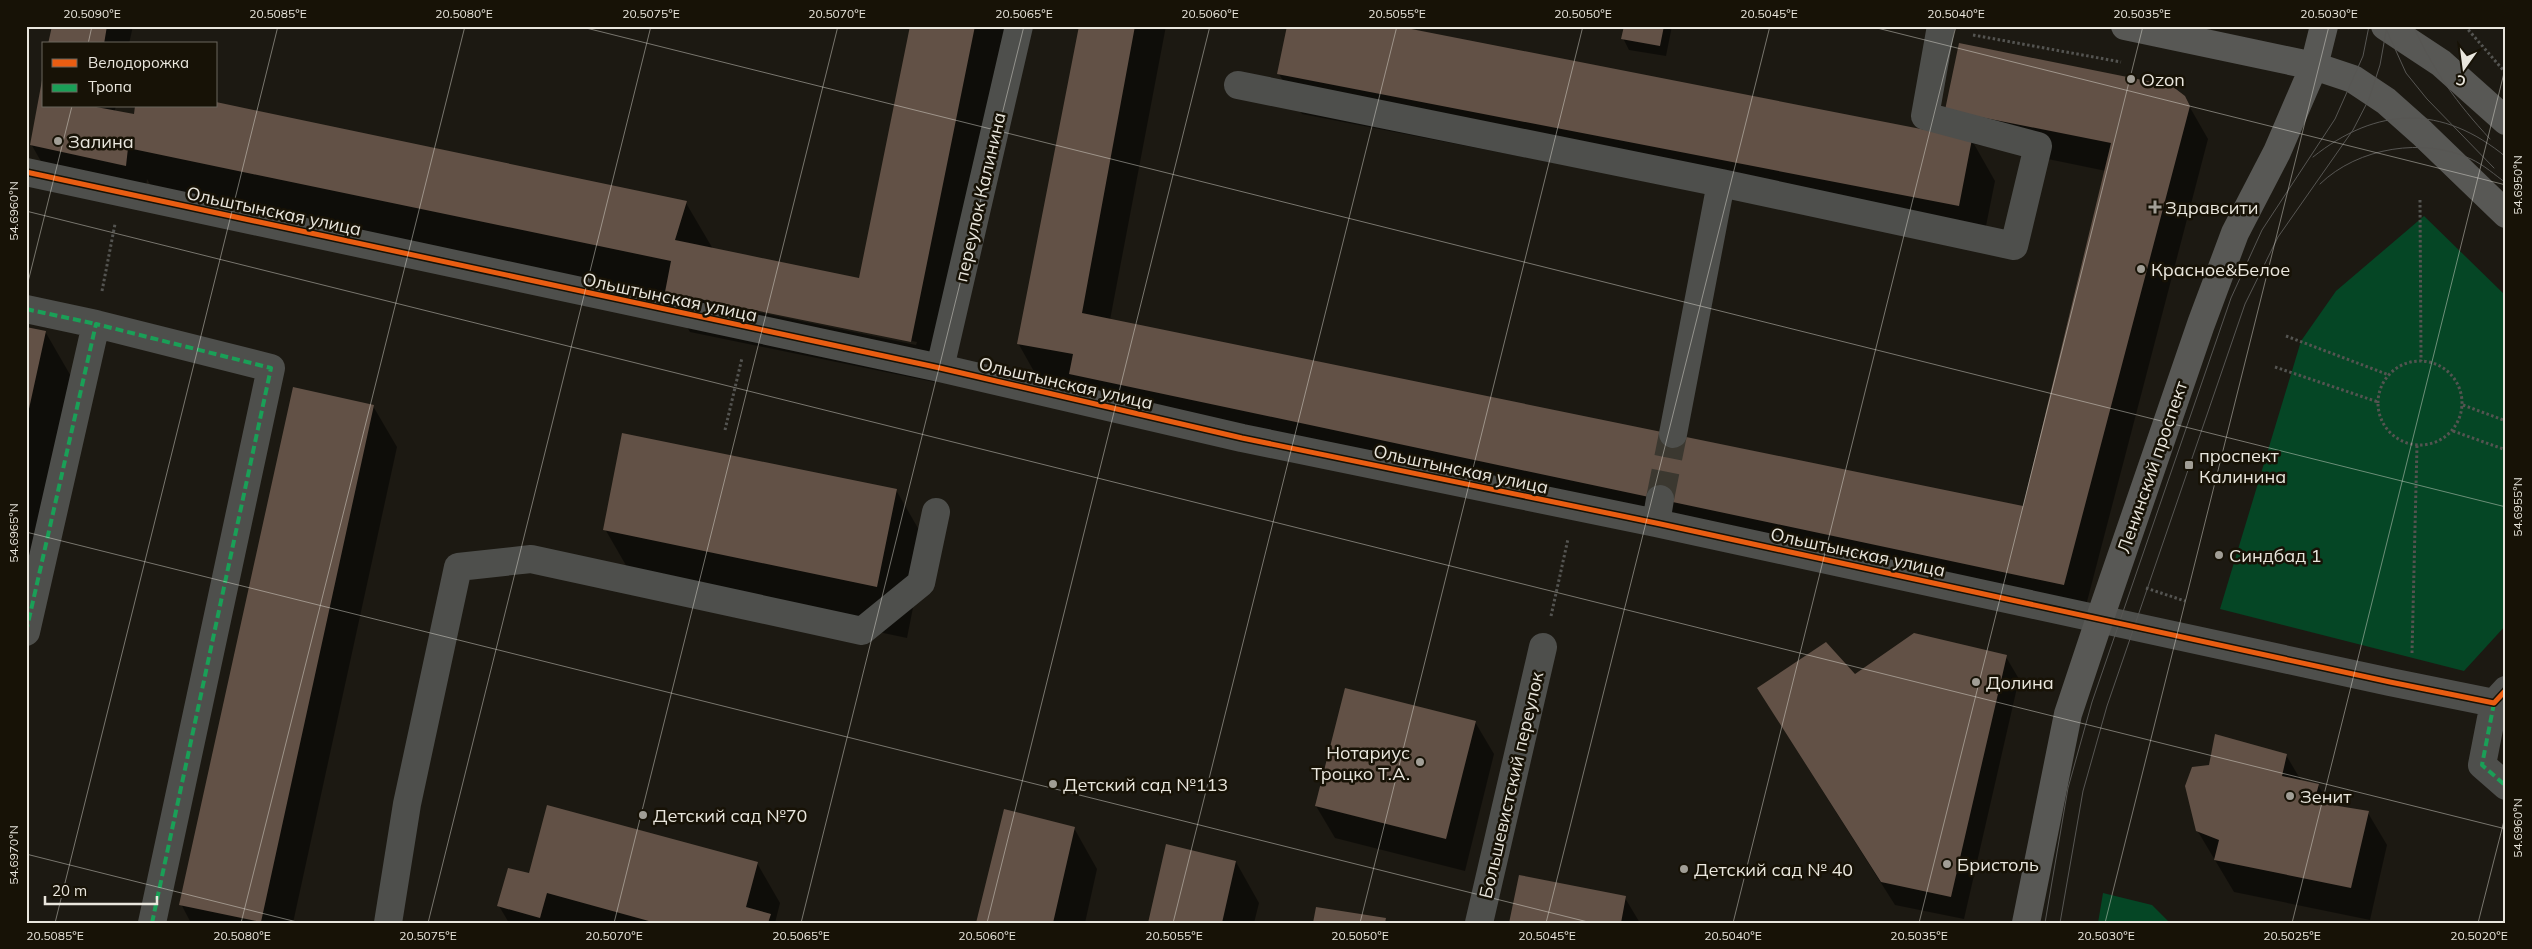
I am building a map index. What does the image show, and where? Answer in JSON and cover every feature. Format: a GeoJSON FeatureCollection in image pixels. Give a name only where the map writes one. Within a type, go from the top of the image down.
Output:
{"type":"FeatureCollection","features":[{"type":"Feature","properties":{"kind":"main road"},"geometry":{"type":"LineString","coordinates":[[2125,26],[2314,66],[2353,79],[2386,101],[2429,139],[2506,214]]}},
{"type":"Feature","properties":{"kind":"main road","name":"Ленинский проспект"},"geometry":{"type":"LineString","coordinates":[[2026,923],[2068,714],[2198,332],[2235,233],[2277,152],[2314,66],[2324,26]]}},
{"type":"Feature","properties":{"kind":"main road"},"geometry":{"type":"LineString","coordinates":[[2385,26],[2441,63],[2506,121]]}},
{"type":"Feature","properties":{"kind":"street","name":"переулок Калинина"},"geometry":{"type":"LineString","coordinates":[[940,368],[1019,26]]}},
{"type":"Feature","properties":{"kind":"street"},"geometry":{"type":"LineString","coordinates":[[1238,85],[1721,183],[2014,246],[2038,146],[1926,116],[1941,28]]}},
{"type":"Feature","properties":{"kind":"street","name":"Ольштынская улица"},"geometry":{"type":"LineString","coordinates":[[26,172],[940,368],[1242,438],[1575,507],[1658,511],[2180,638],[2500,697]]}},
{"type":"Feature","properties":{"kind":"street"},"geometry":{"type":"LineString","coordinates":[[1673,434],[1721,183]]}},
{"type":"Feature","properties":{"kind":"street"},"geometry":{"type":"LineString","coordinates":[[26,309],[96,324],[271,368],[152,923]]}},
{"type":"Feature","properties":{"kind":"street"},"geometry":{"type":"LineString","coordinates":[[26,632],[96,324]]}},
{"type":"Feature","properties":{"kind":"street"},"geometry":{"type":"LineString","coordinates":[[388,923],[407,804],[458,567],[531,559],[862,632],[921,583],[936,512]]}},
{"type":"Feature","properties":{"kind":"street","name":"Большевистский переулок"},"geometry":{"type":"LineString","coordinates":[[1479,923],[1543,647]]}},
{"type":"Feature","properties":{"kind":"street"},"geometry":{"type":"LineString","coordinates":[[2500,697],[2482,765],[2506,786]]}},
{"type":"Feature","properties":{"kind":"path"},"geometry":{"type":"LineString","coordinates":[[2465,26],[2506,73]]}},
{"type":"Feature","properties":{"kind":"path"},"geometry":{"type":"LineString","coordinates":[[1941,28],[2124,62]]}},
{"type":"Feature","properties":{"kind":"path"},"geometry":{"type":"LineString","coordinates":[[96,324],[122,192]]}},
{"type":"Feature","properties":{"kind":"path"},"geometry":{"type":"LineString","coordinates":[[2420,200],[2421,361]]}},
{"type":"Feature","properties":{"kind":"path"},"geometry":{"type":"LineString","coordinates":[[725,430],[748,328]]}},
{"type":"Feature","properties":{"kind":"path"},"geometry":{"type":"LineString","coordinates":[[2286,336],[2389,375]]}},
{"type":"Feature","properties":{"kind":"path"},"geometry":{"type":"LineString","coordinates":[[2421,361],[2434,363],[2446,370],[2456,380],[2461,392],[2463,405],[2460,419],[2453,431],[2442,440],[2430,444],[2416,445],[2393,436],[2385,427],[2380,416],[2378,402],[2379,391],[2389,375],[2395,369],[2407,363],[2421,361]]}},
{"type":"Feature","properties":{"kind":"path"},"geometry":{"type":"LineString","coordinates":[[2275,367],[2378,402]]}},
{"type":"Feature","properties":{"kind":"path"},"geometry":{"type":"LineString","coordinates":[[2463,405],[2506,421]]}},
{"type":"Feature","properties":{"kind":"path"},"geometry":{"type":"LineString","coordinates":[[2453,431],[2506,450]]}},
{"type":"Feature","properties":{"kind":"path"},"geometry":{"type":"LineString","coordinates":[[2412,658],[2416,445]]}},
{"type":"Feature","properties":{"kind":"path"},"geometry":{"type":"LineString","coordinates":[[1543,647],[1575,507]]}},
{"type":"Feature","properties":{"kind":"green space"},"geometry":{"type":"Polygon","coordinates":[[[2424,216],[2506,296],[2506,625],[2464,671],[2220,609],[2301,341],[2336,291],[2424,216]]]}},
{"type":"Feature","properties":{"kind":"green space"},"geometry":{"type":"Polygon","coordinates":[[[2103,893],[2152,905],[2170,923],[2098,923],[2103,893]]]}},
{"type":"Feature","properties":{"kind":"building"},"geometry":{"type":"Polygon","coordinates":[[[52,26],[107,26],[104,42],[48,42],[52,26]]]}},
{"type":"Feature","properties":{"kind":"building"},"geometry":{"type":"Polygon","coordinates":[[[910,26],[975,26],[911,342],[665,292],[671,261],[128,148],[126,166],[30,145],[42,80],[42,108],[102,108],[134,114],[135,108],[218,108],[218,102],[687,201],[675,240],[859,278],[910,26]]]}},
{"type":"Feature","properties":{"kind":"building"},"geometry":{"type":"Polygon","coordinates":[[[1079,26],[1135,26],[1082,313],[2023,506],[2111,143],[1945,110],[1959,43],[2172,86],[2185,96],[2190,106],[2064,585],[1069,374],[1073,354],[1017,344],[1079,26]]]}},
{"type":"Feature","properties":{"kind":"building"},"geometry":{"type":"Polygon","coordinates":[[[1287,26],[1396,26],[1972,139],[1959,206],[1277,74],[1287,26]]]}},
{"type":"Feature","properties":{"kind":"building"},"geometry":{"type":"Polygon","coordinates":[[[1624,26],[1664,26],[1660,46],[1621,39],[1624,26]]]}},
{"type":"Feature","properties":{"kind":"building"},"geometry":{"type":"Polygon","coordinates":[[[26,327],[46,331],[27,418],[26,418],[26,327]]]}},
{"type":"Feature","properties":{"kind":"building"},"geometry":{"type":"Polygon","coordinates":[[[293,387],[374,405],[261,922],[179,905],[293,387]]]}},
{"type":"Feature","properties":{"kind":"building"},"geometry":{"type":"Polygon","coordinates":[[[622,433],[897,489],[877,587],[603,530],[622,433]]]}},
{"type":"Feature","properties":{"kind":"building"},"geometry":{"type":"Polygon","coordinates":[[[1914,633],[2007,655],[1951,897],[1881,882],[1757,688],[1826,642],[1855,674],[1914,633]]]}},
{"type":"Feature","properties":{"kind":"building"},"geometry":{"type":"Polygon","coordinates":[[[1345,688],[1476,721],[1446,839],[1315,806],[1345,688]]]}},
{"type":"Feature","properties":{"kind":"building"},"geometry":{"type":"Polygon","coordinates":[[[2215,734],[2287,754],[2282,776],[2319,784],[2314,802],[2369,811],[2351,888],[2214,860],[2219,840],[2196,831],[2185,786],[2192,767],[2209,765],[2215,734]]]}},
{"type":"Feature","properties":{"kind":"building"},"geometry":{"type":"Polygon","coordinates":[[[547,805],[758,862],[746,907],[771,914],[768,923],[656,923],[547,893],[540,918],[497,906],[508,868],[529,873],[547,805]]]}},
{"type":"Feature","properties":{"kind":"building"},"geometry":{"type":"Polygon","coordinates":[[[1004,809],[1075,827],[1053,923],[976,923],[1004,809]]]}},
{"type":"Feature","properties":{"kind":"building"},"geometry":{"type":"Polygon","coordinates":[[[1166,844],[1236,861],[1222,923],[1148,923],[1166,844]]]}},
{"type":"Feature","properties":{"kind":"building"},"geometry":{"type":"Polygon","coordinates":[[[1519,875],[1626,896],[1621,923],[1509,923],[1519,875]]]}},
{"type":"Feature","properties":{"kind":"building"},"geometry":{"type":"Polygon","coordinates":[[[1316,907],[1386,918],[1385,923],[1313,923],[1316,907]]]}},
{"type":"Feature","properties":{"kind":"tunnel"},"geometry":{"type":"LineString","coordinates":[[1660,499],[1673,434]]}},
{"type":"Feature","properties":{"kind":"tram line"},"geometry":{"type":"LineString","coordinates":[[2045,923],[2068,788],[2092,702],[2231,298],[2262,230],[2335,119],[2363,56],[2369,26]]}},
{"type":"Feature","properties":{"kind":"tram line"},"geometry":{"type":"LineString","coordinates":[[2060,923],[2083,791],[2107,706],[2245,304],[2278,237],[2353,130],[2369,99],[2380,65],[2387,26]]}},
{"type":"Feature","properties":{"kind":"tram line"},"geometry":{"type":"LineString","coordinates":[[2413,26],[2447,86],[2490,139]]}},
{"type":"Feature","properties":{"kind":"tram line"},"geometry":{"type":"LineString","coordinates":[[2387,31],[2406,73],[2427,99],[2494,168]]}},
{"type":"Feature","properties":{"kind":"tram line"},"geometry":{"type":"LineString","coordinates":[[2313,157],[2337,140],[2361,128],[2385,121],[2409,118],[2434,120],[2458,127],[2482,140],[2506,157]]}},
{"type":"Feature","properties":{"kind":"tram line"},"geometry":{"type":"LineString","coordinates":[[2320,184],[2335,171],[2353,161],[2392,149],[2413,147],[2453,152],[2485,167],[2506,183]]}},
{"type":"Feature","properties":{"kind":"marked path"},"geometry":{"type":"LineString","coordinates":[[26,309],[96,324]]}},
{"type":"Feature","properties":{"kind":"marked path"},"geometry":{"type":"LineString","coordinates":[[26,632],[96,324],[271,368],[152,923]]}},
{"type":"Feature","properties":{"kind":"marked path"},"geometry":{"type":"LineString","coordinates":[[2494,703],[2482,765],[2506,786]]}},
{"type":"Feature","properties":{"kind":"cycle path"},"geometry":{"type":"LineString","coordinates":[[26,172],[940,368],[1242,438],[1656,523],[2390,682],[2494,703],[2506,690]]}},
{"type":"Feature","properties":{"kind":"place","name":"Ozon"},"geometry":{"type":"Point","coordinates":[2131,79]}},
{"type":"Feature","properties":{"kind":"place","name":"Залина"},"geometry":{"type":"Point","coordinates":[58,141]}},
{"type":"Feature","properties":{"kind":"place","name":"Здравсити"},"geometry":{"type":"Point","coordinates":[2155,207]}},
{"type":"Feature","properties":{"kind":"place","name":"Красное&Белое"},"geometry":{"type":"Point","coordinates":[2141,269]}},
{"type":"Feature","properties":{"kind":"place","name":"проспект Калинина"},"geometry":{"type":"Point","coordinates":[2189,465]}},
{"type":"Feature","properties":{"kind":"place","name":"Синдбад 1"},"geometry":{"type":"Point","coordinates":[2219,555]}},
{"type":"Feature","properties":{"kind":"place","name":"Долина"},"geometry":{"type":"Point","coordinates":[1976,682]}},
{"type":"Feature","properties":{"kind":"place","name":"Нотариус Троцко Т.А."},"geometry":{"type":"Point","coordinates":[1420,762]}},
{"type":"Feature","properties":{"kind":"place","name":"Детский сад №113"},"geometry":{"type":"Point","coordinates":[1053,784]}},
{"type":"Feature","properties":{"kind":"place","name":"Зенит"},"geometry":{"type":"Point","coordinates":[2290,796]}},
{"type":"Feature","properties":{"kind":"place","name":"Детский сад №70"},"geometry":{"type":"Point","coordinates":[643,815]}},
{"type":"Feature","properties":{"kind":"place","name":"Бристоль"},"geometry":{"type":"Point","coordinates":[1947,864]}},
{"type":"Feature","properties":{"kind":"place","name":"Детский сад № 40"},"geometry":{"type":"Point","coordinates":[1684,869]}}]}
